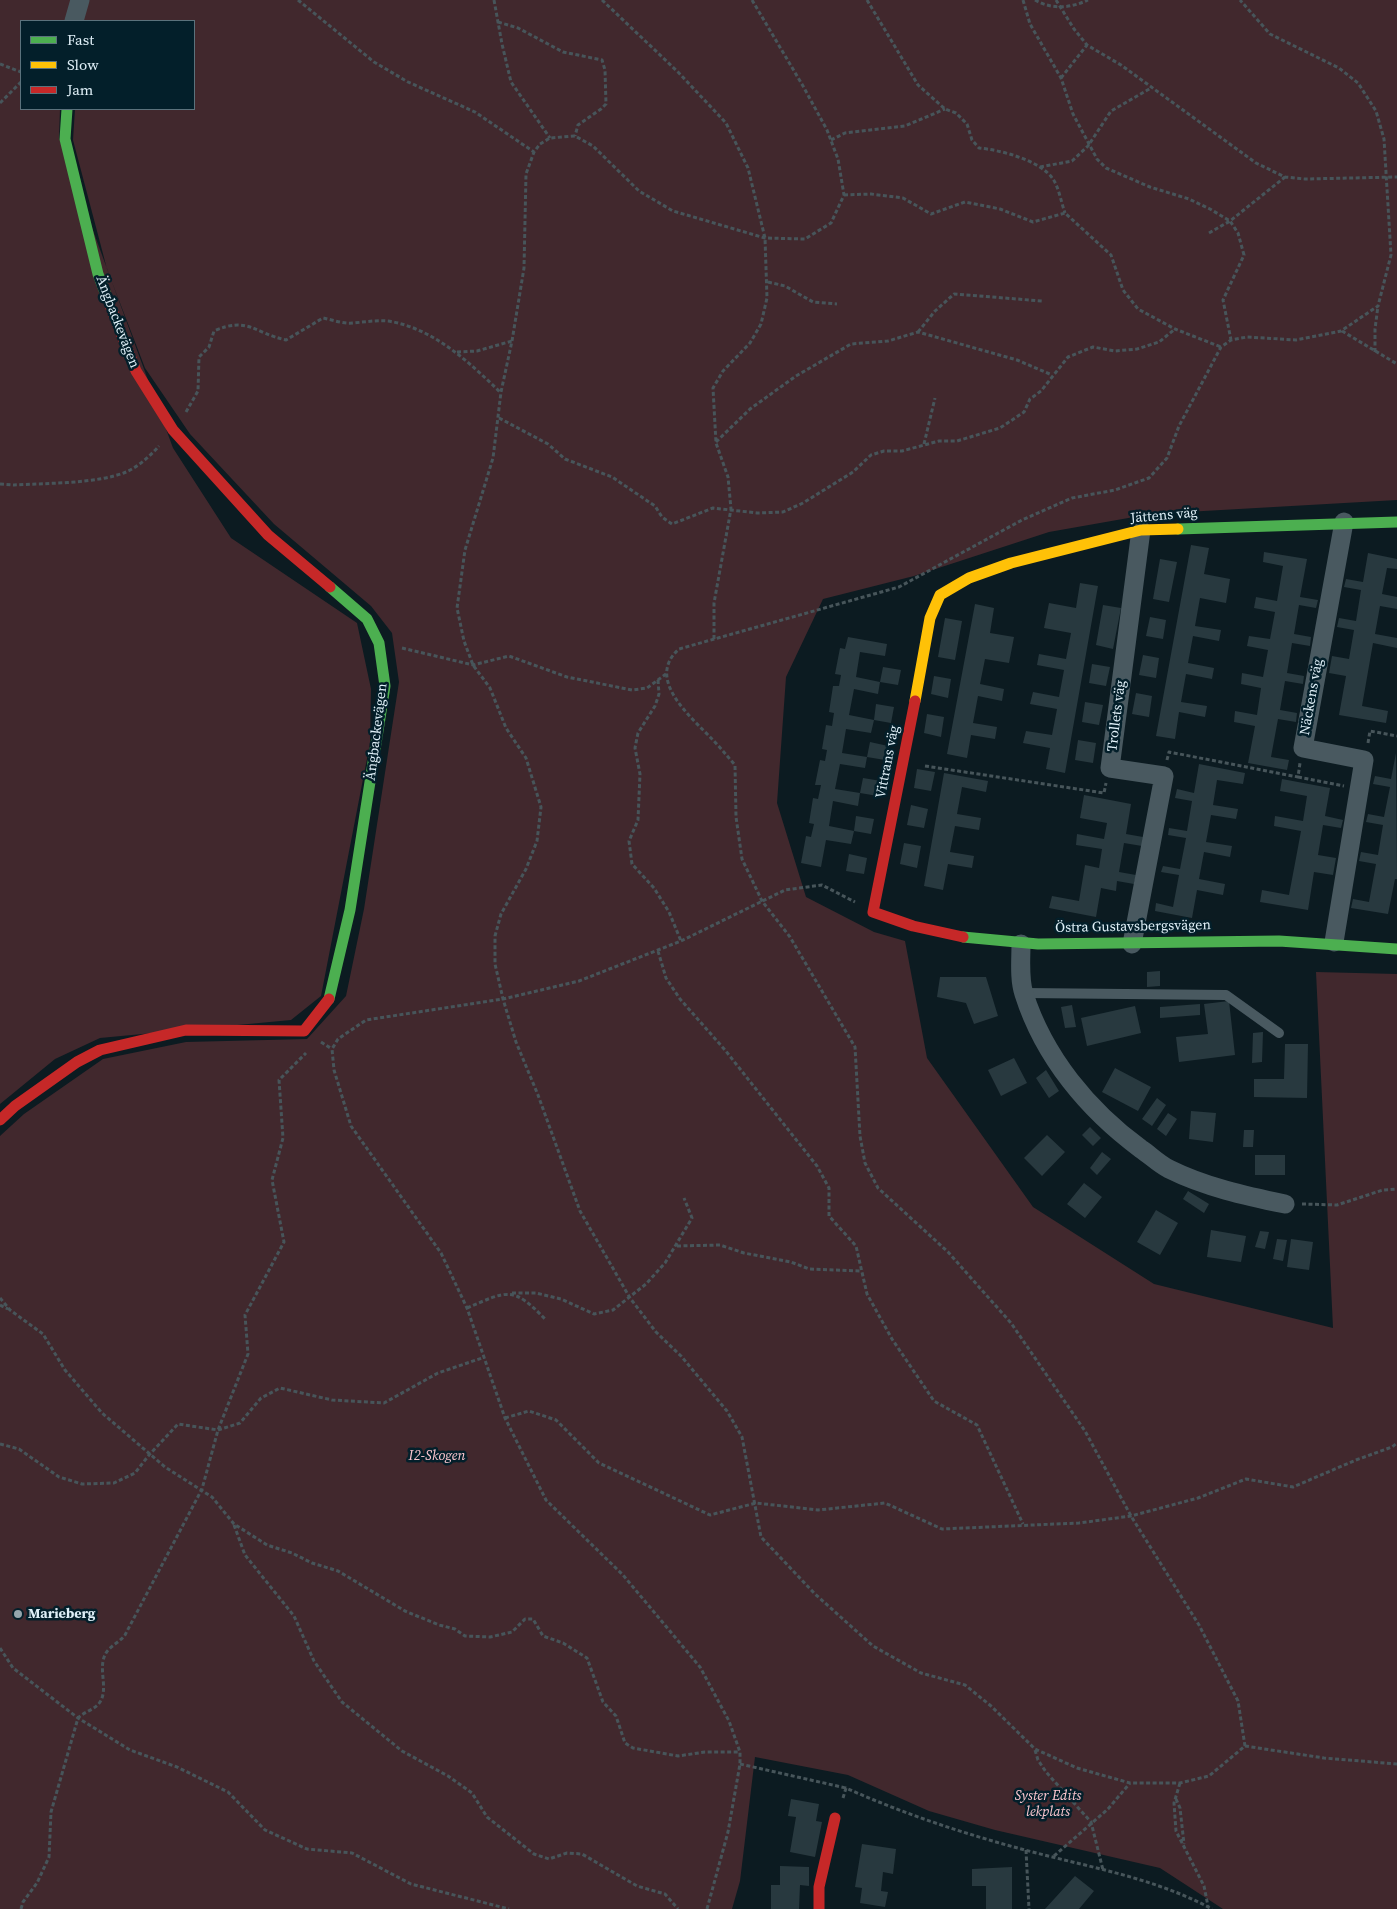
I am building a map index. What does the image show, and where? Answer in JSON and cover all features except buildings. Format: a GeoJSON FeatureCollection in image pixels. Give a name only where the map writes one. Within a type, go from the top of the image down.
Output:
{"type":"FeatureCollection","features":[{"type":"Feature","properties":{"kind":"street"},"geometry":{"type":"LineString","coordinates":[[74,20],[80,0]]}},
{"type":"Feature","properties":{"kind":"street","name":"Ängbackevägen"},"geometry":{"type":"LineString","coordinates":[[0,1120],[15,1106],[77,1062],[100,1050],[186,1030],[304,1031],[331,996],[350,910],[377,747],[385,686],[379,643],[367,619],[268,535],[173,430],[136,371],[98,274],[65,139],[67,110]]}},
{"type":"Feature","properties":{"kind":"street","name":"Jättens väg"},"geometry":{"type":"LineString","coordinates":[[930,618],[940,595],[969,578],[1012,563],[1141,530],[1344,522],[1397,522]]}},
{"type":"Feature","properties":{"kind":"street","name":"Näckens väg"},"geometry":{"type":"LineString","coordinates":[[1344,522],[1303,748],[1364,760]]}},
{"type":"Feature","properties":{"kind":"street","name":"Trollets väg"},"geometry":{"type":"LineString","coordinates":[[1141,530],[1110,768],[1164,776]]}},
{"type":"Feature","properties":{"kind":"street","name":"Vittrans väg"},"geometry":{"type":"LineString","coordinates":[[873,912],[904,762],[930,618]]}},
{"type":"Feature","properties":{"kind":"street"},"geometry":{"type":"LineString","coordinates":[[1334,942],[1364,760]]}},
{"type":"Feature","properties":{"kind":"street"},"geometry":{"type":"LineString","coordinates":[[1132,944],[1164,776]]}},
{"type":"Feature","properties":{"kind":"street","name":"Östra Gustavsbergsvägen"},"geometry":{"type":"LineString","coordinates":[[873,912],[903,925],[966,937],[1021,944],[1132,944],[1210,940],[1334,942],[1397,949]]}},
{"type":"Feature","properties":{"kind":"street"},"geometry":{"type":"LineString","coordinates":[[1021,944],[1024,993],[1038,1030],[1059,1066],[1086,1102],[1129,1140],[1168,1168],[1228,1191],[1285,1204]]}},
{"type":"Feature","properties":{"kind":"street"},"geometry":{"type":"LineString","coordinates":[[819,1909],[819,1888],[835,1818]]}},
{"type":"Feature","properties":{"kind":"lane"},"geometry":{"type":"LineString","coordinates":[[1024,993],[1229,996],[1279,1033]]}},
{"type":"Feature","properties":{"kind":"path"},"geometry":{"type":"LineString","coordinates":[[298,0],[374,62],[408,82],[475,112],[534,152]]}},
{"type":"Feature","properties":{"kind":"path"},"geometry":{"type":"LineString","coordinates":[[494,0],[511,82],[550,138]]}},
{"type":"Feature","properties":{"kind":"path"},"geometry":{"type":"LineString","coordinates":[[602,0],[678,72],[726,123],[748,168],[765,238],[768,282],[767,298],[761,324],[750,343],[723,371],[713,388],[716,442],[728,477],[731,509],[714,603],[714,640]]}},
{"type":"Feature","properties":{"kind":"path"},"geometry":{"type":"LineString","coordinates":[[752,0],[803,86],[838,159],[844,194],[831,223],[805,240],[765,238],[674,211],[639,191],[593,146],[575,136],[550,138],[540,144],[534,152],[526,174],[524,268],[512,341],[501,392],[493,458],[465,550],[457,608],[464,641],[473,665],[490,688],[506,728],[526,758],[541,807],[537,841],[526,869],[501,914],[495,936],[495,964],[516,1042],[538,1095],[580,1211],[630,1298],[656,1332],[681,1356],[727,1410],[742,1437],[761,1537],[815,1594],[866,1640],[921,1673],[965,1686],[991,1706],[1035,1749],[1077,1768],[1130,1783],[1180,1783],[1209,1776],[1245,1746],[1324,1758],[1397,1764]]}},
{"type":"Feature","properties":{"kind":"path"},"geometry":{"type":"LineString","coordinates":[[867,0],[918,85],[945,109],[956,113],[967,124],[972,140],[978,148],[1014,155],[1040,167],[1053,179],[1065,213],[1111,255],[1123,290],[1138,309],[1176,329],[1221,347]]}},
{"type":"Feature","properties":{"kind":"path"},"geometry":{"type":"LineString","coordinates":[[1023,0],[1030,24],[1061,78],[1073,114],[1096,160],[1106,168],[1150,187],[1189,199],[1230,221],[1238,233],[1244,255],[1223,300],[1231,340]]}},
{"type":"Feature","properties":{"kind":"path"},"geometry":{"type":"LineString","coordinates":[[1035,0],[1060,8],[1088,0]]}},
{"type":"Feature","properties":{"kind":"path"},"geometry":{"type":"LineString","coordinates":[[1056,0],[1087,45],[1122,66],[1256,163],[1285,177],[1305,179],[1397,177]]}},
{"type":"Feature","properties":{"kind":"path"},"geometry":{"type":"LineString","coordinates":[[1240,0],[1270,34],[1339,68],[1358,82],[1376,111],[1384,139],[1391,255],[1378,306],[1375,328],[1375,353]]}},
{"type":"Feature","properties":{"kind":"path"},"geometry":{"type":"LineString","coordinates":[[498,22],[518,28],[563,52],[602,60],[605,70],[606,104],[602,109],[578,125],[575,136]]}},
{"type":"Feature","properties":{"kind":"path"},"geometry":{"type":"LineString","coordinates":[[1061,78],[1087,45]]}},
{"type":"Feature","properties":{"kind":"path"},"geometry":{"type":"LineString","coordinates":[[0,64],[20,72]]}},
{"type":"Feature","properties":{"kind":"path"},"geometry":{"type":"LineString","coordinates":[[0,103],[20,83]]}},
{"type":"Feature","properties":{"kind":"path"},"geometry":{"type":"LineString","coordinates":[[1040,167],[1072,161],[1088,146],[1111,111],[1151,88]]}},
{"type":"Feature","properties":{"kind":"path"},"geometry":{"type":"LineString","coordinates":[[831,141],[845,132],[905,126],[945,109]]}},
{"type":"Feature","properties":{"kind":"path"},"geometry":{"type":"LineString","coordinates":[[1210,233],[1230,221],[1285,177]]}},
{"type":"Feature","properties":{"kind":"path"},"geometry":{"type":"LineString","coordinates":[[844,194],[871,194],[903,198],[931,214],[965,202],[1000,209],[1033,222],[1065,213]]}},
{"type":"Feature","properties":{"kind":"path"},"geometry":{"type":"LineString","coordinates":[[768,282],[785,286],[814,302],[836,304]]}},
{"type":"Feature","properties":{"kind":"path"},"geometry":{"type":"LineString","coordinates":[[918,332],[934,311],[954,294],[1042,301]]}},
{"type":"Feature","properties":{"kind":"path"},"geometry":{"type":"LineString","coordinates":[[1245,1746],[1238,1701],[1199,1625],[1131,1516],[1085,1431],[1011,1323],[948,1252],[878,1188],[866,1163],[860,1136],[855,1047],[790,937],[762,900],[742,859],[736,817],[735,765],[679,706],[666,674],[669,658],[680,649],[899,587],[1022,520],[1072,498],[1115,490],[1149,478],[1167,458],[1179,426],[1221,347],[1231,340],[1247,337],[1296,340],[1342,331],[1378,306]]}},
{"type":"Feature","properties":{"kind":"path"},"geometry":{"type":"LineString","coordinates":[[0,484],[14,485],[102,478],[126,472],[150,456],[173,430],[198,391],[199,357],[209,347],[214,331],[230,324],[247,325],[274,337],[286,340],[323,318],[354,323],[364,320],[388,322],[412,329],[457,352],[501,392]]}},
{"type":"Feature","properties":{"kind":"path"},"geometry":{"type":"LineString","coordinates":[[499,418],[548,444],[565,459],[612,477],[655,506],[662,517],[672,524],[712,508],[731,509],[757,514],[782,512],[803,503],[853,472],[871,455],[884,451],[902,451],[924,444],[957,441],[1000,428],[1024,412],[1030,400],[1042,391],[1068,357],[1093,347],[1115,351],[1137,349],[1159,342],[1176,329]]}},
{"type":"Feature","properties":{"kind":"path"},"geometry":{"type":"LineString","coordinates":[[1342,331],[1375,353],[1397,364]]}},
{"type":"Feature","properties":{"kind":"path"},"geometry":{"type":"LineString","coordinates":[[716,442],[750,409],[796,376],[851,344],[888,341],[918,332],[1017,360],[1052,376]]}},
{"type":"Feature","properties":{"kind":"path"},"geometry":{"type":"LineString","coordinates":[[457,352],[477,351],[512,341]]}},
{"type":"Feature","properties":{"kind":"path"},"geometry":{"type":"LineString","coordinates":[[924,444],[935,398]]}},
{"type":"Feature","properties":{"kind":"path"},"geometry":{"type":"LineString","coordinates":[[379,643],[473,665],[509,656],[567,678],[632,690],[647,688],[666,674]]}},
{"type":"Feature","properties":{"kind":"path"},"geometry":{"type":"LineString","coordinates":[[658,680],[658,694],[655,706],[638,733],[635,748],[640,774],[638,820],[629,842],[632,864],[654,888],[670,912],[681,941]]}},
{"type":"Feature","properties":{"kind":"path"},"geometry":{"type":"LineString","coordinates":[[1364,760],[1370,732],[1397,736]]}},
{"type":"Feature","properties":{"kind":"path"},"geometry":{"type":"LineString","coordinates":[[1298,777],[1303,748]]}},
{"type":"Feature","properties":{"kind":"path"},"geometry":{"type":"LineString","coordinates":[[1164,776],[1169,752],[1360,789]]}},
{"type":"Feature","properties":{"kind":"path"},"geometry":{"type":"LineString","coordinates":[[904,762],[1104,793],[1110,768]]}},
{"type":"Feature","properties":{"kind":"path"},"geometry":{"type":"LineString","coordinates":[[707,1909],[728,1832],[740,1764],[740,1752],[729,1720],[700,1667],[623,1574],[546,1500],[505,1418],[485,1357],[466,1308],[441,1253],[351,1126],[334,1070],[332,1049],[338,1040],[366,1020],[503,999],[579,981],[681,941],[785,890],[822,885],[873,912]]}},
{"type":"Feature","properties":{"kind":"path"},"geometry":{"type":"LineString","coordinates":[[658,951],[666,978],[680,999],[726,1050],[817,1166],[829,1188],[829,1216],[856,1246],[868,1294],[888,1332],[934,1401],[977,1425],[1023,1524]]}},
{"type":"Feature","properties":{"kind":"path"},"geometry":{"type":"LineString","coordinates":[[319,1040],[332,1049]]}},
{"type":"Feature","properties":{"kind":"path"},"geometry":{"type":"LineString","coordinates":[[21,1909],[23,1902],[37,1883],[49,1857],[51,1812],[78,1718],[84,1712],[96,1708],[101,1701],[103,1660],[106,1651],[125,1635],[202,1489],[218,1430],[248,1354],[245,1315],[284,1242],[272,1180],[282,1138],[279,1080],[312,1047]]}},
{"type":"Feature","properties":{"kind":"path"},"geometry":{"type":"LineString","coordinates":[[1285,1204],[1337,1205],[1383,1190],[1397,1189]]}},
{"type":"Feature","properties":{"kind":"path"},"geometry":{"type":"LineString","coordinates":[[466,1308],[496,1295],[536,1292],[561,1299],[594,1314],[613,1310],[630,1298],[665,1263],[677,1246],[692,1218],[684,1198]]}},
{"type":"Feature","properties":{"kind":"path"},"geometry":{"type":"LineString","coordinates":[[677,1246],[720,1245],[744,1253],[790,1262],[809,1269],[861,1271]]}},
{"type":"Feature","properties":{"kind":"path"},"geometry":{"type":"LineString","coordinates":[[512,1293],[528,1302],[546,1320]]}},
{"type":"Feature","properties":{"kind":"path"},"geometry":{"type":"LineString","coordinates":[[0,1298],[10,1310]]}},
{"type":"Feature","properties":{"kind":"path"},"geometry":{"type":"LineString","coordinates":[[0,1305],[43,1334],[65,1370],[102,1413],[165,1468],[202,1489],[212,1497],[234,1524],[267,1546],[292,1553],[312,1564],[338,1571],[405,1611],[439,1625],[455,1629],[465,1636],[490,1638],[512,1632],[525,1619],[533,1619],[543,1636],[563,1643],[587,1658],[604,1702],[616,1716],[625,1743],[632,1748],[678,1756],[705,1752],[740,1752]]}},
{"type":"Feature","properties":{"kind":"path"},"geometry":{"type":"LineString","coordinates":[[0,1444],[18,1449],[59,1477],[82,1484],[114,1483],[135,1473],[178,1424],[218,1430],[240,1423],[260,1398],[280,1388],[332,1400],[384,1403],[438,1374],[485,1357]]}},
{"type":"Feature","properties":{"kind":"path"},"geometry":{"type":"LineString","coordinates":[[505,1418],[529,1411],[556,1420],[599,1464],[710,1516],[756,1503],[818,1510],[885,1503],[942,1529],[1079,1523],[1131,1516],[1198,1498],[1246,1479],[1293,1487],[1392,1447],[1397,1443]]}},
{"type":"Feature","properties":{"kind":"path"},"geometry":{"type":"LineString","coordinates":[[234,1524],[245,1555],[294,1616],[314,1661],[342,1702],[402,1751],[448,1776],[472,1793],[487,1817],[534,1854],[549,1859],[566,1853],[582,1854],[638,1886],[665,1894],[678,1909]]}},
{"type":"Feature","properties":{"kind":"path"},"geometry":{"type":"LineString","coordinates":[[0,1648],[13,1668],[78,1718],[130,1750],[177,1767],[228,1792],[265,1830],[307,1849],[352,1854],[411,1884],[509,1909]]}},
{"type":"Feature","properties":{"kind":"path"},"geometry":{"type":"LineString","coordinates":[[1035,1749],[1038,1760],[1051,1778],[1092,1822],[1103,1870]]}},
{"type":"Feature","properties":{"kind":"path"},"geometry":{"type":"LineString","coordinates":[[740,1764],[846,1788],[892,1808],[1026,1850],[1150,1882],[1210,1908]]}},
{"type":"Feature","properties":{"kind":"path"},"geometry":{"type":"LineString","coordinates":[[1053,1856],[1108,1809],[1130,1783]]}},
{"type":"Feature","properties":{"kind":"path"},"geometry":{"type":"LineString","coordinates":[[1180,1783],[1175,1798],[1176,1831],[1204,1886],[1210,1908]]}},
{"type":"Feature","properties":{"kind":"path"},"geometry":{"type":"LineString","coordinates":[[835,1818],[846,1788]]}},
{"type":"Feature","properties":{"kind":"path"},"geometry":{"type":"LineString","coordinates":[[1175,1798],[1180,1808],[1184,1846]]}},
{"type":"Feature","properties":{"kind":"path"},"geometry":{"type":"LineString","coordinates":[[1026,1850],[1029,1909]]}},
{"type":"Feature","properties":{"kind":"green space"},"geometry":{"type":"Polygon","coordinates":[[[0,0],[72,0],[67,20],[20,20],[20,110],[60,110],[59,138],[173,448],[231,538],[357,623],[371,689],[370,743],[321,996],[291,1020],[100,1038],[55,1059],[0,1104],[0,0]]]}},
{"type":"Feature","properties":{"kind":"green space","name":"I2-Skogen"},"geometry":{"type":"Polygon","coordinates":[[[89,0],[1397,0],[1397,500],[1151,514],[1049,532],[914,576],[823,599],[786,677],[777,803],[806,897],[874,932],[905,941],[927,1058],[1033,1207],[1154,1284],[1333,1328],[1316,972],[1397,974],[1397,1909],[1223,1909],[1160,1868],[995,1830],[929,1811],[848,1775],[755,1757],[740,1881],[732,1909],[0,1909],[0,1136],[24,1114],[103,1059],[186,1042],[307,1039],[346,996],[364,909],[399,682],[392,633],[371,606],[274,524],[190,434],[145,368],[107,269],[73,140],[75,110],[195,110],[195,20],[83,20],[89,0]]]}},
{"type":"Feature","properties":{"kind":"traffic: fast"},"geometry":{"type":"LineString","coordinates":[[67,110],[65,139],[98,274],[106,295]]}},
{"type":"Feature","properties":{"kind":"traffic: fast"},"geometry":{"type":"LineString","coordinates":[[1178,529],[1397,522]]}},
{"type":"Feature","properties":{"kind":"traffic: fast"},"geometry":{"type":"LineString","coordinates":[[329,999],[350,910],[385,686],[379,643],[367,619],[330,587]]}},
{"type":"Feature","properties":{"kind":"traffic: fast"},"geometry":{"type":"LineString","coordinates":[[963,937],[1038,944],[1279,941],[1397,949]]}},
{"type":"Feature","properties":{"kind":"traffic: slow"},"geometry":{"type":"LineString","coordinates":[[915,701],[930,618],[940,595],[969,578],[1011,563],[1141,530],[1178,529]]}},
{"type":"Feature","properties":{"kind":"traffic: jam"},"geometry":{"type":"LineString","coordinates":[[106,295],[136,371],[173,430],[268,535],[330,587]]}},
{"type":"Feature","properties":{"kind":"traffic: jam"},"geometry":{"type":"LineString","coordinates":[[915,701],[873,912],[913,926],[963,937]]}},
{"type":"Feature","properties":{"kind":"traffic: jam"},"geometry":{"type":"LineString","coordinates":[[0,1120],[15,1106],[77,1062],[100,1050],[186,1030],[304,1031],[329,999]]}},
{"type":"Feature","properties":{"kind":"traffic: jam"},"geometry":{"type":"LineString","coordinates":[[819,1909],[819,1887],[835,1818]]}},
{"type":"Feature","properties":{"kind":"place","name":"Marieberg"},"geometry":{"type":"Point","coordinates":[18,1614]}},
{"type":"Feature","properties":{"kind":"park label","name":"Syster Edits lekplats"},"geometry":{"type":"Point","coordinates":[1048,1804]}}]}
